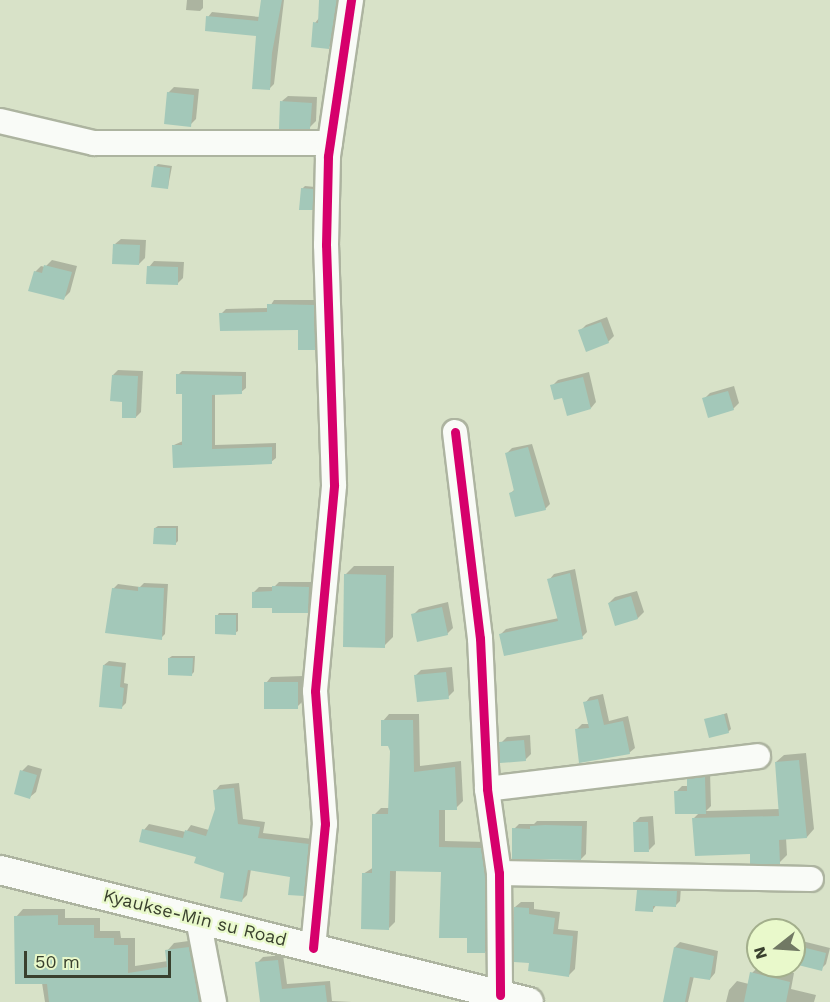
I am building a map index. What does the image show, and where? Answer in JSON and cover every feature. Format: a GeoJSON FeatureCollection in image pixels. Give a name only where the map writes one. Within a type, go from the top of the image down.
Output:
{"type":"FeatureCollection","features":[{"type":"Feature","properties":{"kind":"street"},"geometry":{"type":"LineString","coordinates":[[313,948],[325,824],[315,691],[334,486],[327,245],[330,143],[351,0]]}},
{"type":"Feature","properties":{"kind":"street"},"geometry":{"type":"LineString","coordinates":[[0,121],[94,143],[330,143]]}},
{"type":"Feature","properties":{"kind":"street"},"geometry":{"type":"LineString","coordinates":[[455,432],[480,638],[487,789],[499,873],[500,995]]}},
{"type":"Feature","properties":{"kind":"street"},"geometry":{"type":"LineString","coordinates":[[487,789],[758,756]]}},
{"type":"Feature","properties":{"kind":"street","name":"Kyaukse-Min su Road"},"geometry":{"type":"LineString","coordinates":[[0,870],[529,1002]]}},
{"type":"Feature","properties":{"kind":"street"},"geometry":{"type":"LineString","coordinates":[[499,873],[811,879]]}},
{"type":"Feature","properties":{"kind":"street"},"geometry":{"type":"LineString","coordinates":[[198,919],[214,1002]]}},
{"type":"Feature","properties":{"kind":"building"},"geometry":{"type":"Polygon","coordinates":[[[261,0],[282,0],[272,53],[270,90],[252,89],[256,36],[205,31],[206,16],[258,21],[261,0]]]}},
{"type":"Feature","properties":{"kind":"building"},"geometry":{"type":"Polygon","coordinates":[[[319,0],[337,0],[329,49],[311,47],[313,22],[318,23],[319,0]]]}},
{"type":"Feature","properties":{"kind":"building"},"geometry":{"type":"Polygon","coordinates":[[[167,92],[194,95],[191,127],[164,124],[167,92]]]}},
{"type":"Feature","properties":{"kind":"building"},"geometry":{"type":"Polygon","coordinates":[[[280,101],[312,103],[310,129],[279,129],[280,101]]]}},
{"type":"Feature","properties":{"kind":"building"},"geometry":{"type":"Polygon","coordinates":[[[154,166],[170,168],[168,189],[151,187],[154,166]]]}},
{"type":"Feature","properties":{"kind":"building"},"geometry":{"type":"Polygon","coordinates":[[[301,188],[313,189],[313,210],[299,210],[301,188]]]}},
{"type":"Feature","properties":{"kind":"building"},"geometry":{"type":"Polygon","coordinates":[[[113,244],[140,245],[139,265],[112,264],[113,244]]]}},
{"type":"Feature","properties":{"kind":"building"},"geometry":{"type":"Polygon","coordinates":[[[44,265],[72,272],[64,300],[28,291],[34,271],[42,273],[44,265]]]}},
{"type":"Feature","properties":{"kind":"building"},"geometry":{"type":"Polygon","coordinates":[[[147,266],[178,267],[178,285],[146,284],[147,266]]]}},
{"type":"Feature","properties":{"kind":"building"},"geometry":{"type":"Polygon","coordinates":[[[267,304],[314,305],[315,350],[298,350],[298,330],[220,331],[219,313],[267,312],[267,304]]]}},
{"type":"Feature","properties":{"kind":"building"},"geometry":{"type":"Polygon","coordinates":[[[601,322],[609,343],[586,352],[578,330],[601,322]]]}},
{"type":"Feature","properties":{"kind":"building"},"geometry":{"type":"Polygon","coordinates":[[[176,374],[242,376],[242,394],[212,395],[212,449],[272,447],[272,464],[173,468],[172,445],[182,445],[182,394],[176,394],[176,374]]]}},
{"type":"Feature","properties":{"kind":"building"},"geometry":{"type":"Polygon","coordinates":[[[112,375],[138,376],[136,418],[122,418],[122,402],[110,401],[112,375]]]}},
{"type":"Feature","properties":{"kind":"building"},"geometry":{"type":"Polygon","coordinates":[[[583,377],[591,409],[567,416],[562,398],[554,400],[550,385],[583,377]]]}},
{"type":"Feature","properties":{"kind":"building"},"geometry":{"type":"Polygon","coordinates":[[[728,391],[734,410],[708,418],[702,398],[728,391]]]}},
{"type":"Feature","properties":{"kind":"building"},"geometry":{"type":"Polygon","coordinates":[[[528,447],[546,510],[515,517],[509,493],[514,491],[505,453],[528,447]]]}},
{"type":"Feature","properties":{"kind":"building"},"geometry":{"type":"Polygon","coordinates":[[[154,528],[176,528],[176,545],[153,544],[154,528]]]}},
{"type":"Feature","properties":{"kind":"building"},"geometry":{"type":"Polygon","coordinates":[[[570,573],[583,639],[504,656],[499,634],[558,621],[547,579],[570,573]]]}},
{"type":"Feature","properties":{"kind":"building"},"geometry":{"type":"Polygon","coordinates":[[[344,574],[386,575],[385,648],[343,647],[344,574]]]}},
{"type":"Feature","properties":{"kind":"building"},"geometry":{"type":"Polygon","coordinates":[[[272,586],[309,587],[308,613],[272,613],[272,608],[252,608],[252,592],[272,591],[272,586]]]}},
{"type":"Feature","properties":{"kind":"building"},"geometry":{"type":"Polygon","coordinates":[[[138,587],[164,588],[162,640],[105,633],[112,588],[138,591],[138,587]]]}},
{"type":"Feature","properties":{"kind":"building"},"geometry":{"type":"Polygon","coordinates":[[[631,596],[638,619],[615,626],[608,603],[631,596]]]}},
{"type":"Feature","properties":{"kind":"building"},"geometry":{"type":"Polygon","coordinates":[[[442,607],[448,635],[417,642],[411,614],[442,607]]]}},
{"type":"Feature","properties":{"kind":"building"},"geometry":{"type":"Polygon","coordinates":[[[215,615],[236,615],[236,635],[215,634],[215,615]]]}},
{"type":"Feature","properties":{"kind":"building"},"geometry":{"type":"Polygon","coordinates":[[[168,658],[193,658],[192,676],[168,675],[168,658]]]}},
{"type":"Feature","properties":{"kind":"building"},"geometry":{"type":"Polygon","coordinates":[[[103,665],[122,667],[120,687],[124,688],[122,709],[99,707],[103,665]]]}},
{"type":"Feature","properties":{"kind":"building"},"geometry":{"type":"Polygon","coordinates":[[[446,672],[449,699],[417,702],[414,675],[446,672]]]}},
{"type":"Feature","properties":{"kind":"building"},"geometry":{"type":"Polygon","coordinates":[[[264,682],[298,682],[298,709],[264,709],[264,682]]]}},
{"type":"Feature","properties":{"kind":"building"},"geometry":{"type":"Polygon","coordinates":[[[598,699],[604,725],[623,721],[630,754],[579,763],[575,729],[589,728],[583,702],[598,699]]]}},
{"type":"Feature","properties":{"kind":"building"},"geometry":{"type":"Polygon","coordinates":[[[724,714],[729,733],[709,738],[704,719],[724,714]]]}},
{"type":"Feature","properties":{"kind":"building"},"geometry":{"type":"Polygon","coordinates":[[[381,720],[413,720],[414,772],[455,767],[457,810],[439,810],[439,847],[481,848],[485,874],[485,953],[467,953],[467,938],[439,938],[441,872],[390,871],[389,930],[361,929],[362,873],[372,873],[372,814],[388,814],[390,751],[388,746],[381,746],[381,720]]]}},
{"type":"Feature","properties":{"kind":"building"},"geometry":{"type":"Polygon","coordinates":[[[524,740],[526,761],[500,763],[499,742],[524,740]]]}},
{"type":"Feature","properties":{"kind":"building"},"geometry":{"type":"Polygon","coordinates":[[[799,760],[807,838],[779,840],[780,864],[750,864],[750,854],[695,856],[692,818],[779,816],[775,762],[799,760]]]}},
{"type":"Feature","properties":{"kind":"building"},"geometry":{"type":"Polygon","coordinates":[[[20,770],[37,775],[30,799],[14,794],[20,770]]]}},
{"type":"Feature","properties":{"kind":"building"},"geometry":{"type":"Polygon","coordinates":[[[705,777],[706,814],[675,814],[674,791],[687,791],[687,779],[705,777]]]}},
{"type":"Feature","properties":{"kind":"building"},"geometry":{"type":"Polygon","coordinates":[[[234,788],[238,824],[260,827],[258,838],[309,844],[304,896],[288,895],[290,877],[248,870],[242,902],[220,898],[224,873],[194,863],[196,857],[139,842],[142,829],[183,838],[185,830],[206,836],[215,809],[213,790],[234,788]]]}},
{"type":"Feature","properties":{"kind":"building"},"geometry":{"type":"Polygon","coordinates":[[[633,822],[648,822],[649,852],[634,852],[633,822]]]}},
{"type":"Feature","properties":{"kind":"building"},"geometry":{"type":"Polygon","coordinates":[[[530,826],[582,826],[581,860],[512,859],[512,828],[530,829],[530,826]]]}},
{"type":"Feature","properties":{"kind":"building"},"geometry":{"type":"Polygon","coordinates":[[[637,890],[677,891],[676,907],[653,906],[653,912],[635,911],[637,890]]]}},
{"type":"Feature","properties":{"kind":"building"},"geometry":{"type":"Polygon","coordinates":[[[514,907],[529,908],[529,914],[555,918],[553,934],[573,936],[569,977],[528,971],[529,963],[514,962],[514,907]]]}},
{"type":"Feature","properties":{"kind":"building"},"geometry":{"type":"Polygon","coordinates":[[[58,915],[58,925],[94,925],[94,938],[114,938],[114,945],[128,945],[128,973],[167,967],[165,950],[189,947],[199,1002],[49,1002],[47,984],[15,984],[14,916],[58,915]]]}},
{"type":"Feature","properties":{"kind":"building"},"geometry":{"type":"Polygon","coordinates":[[[674,947],[714,956],[710,980],[690,977],[685,1002],[663,1002],[674,947]]]}},
{"type":"Feature","properties":{"kind":"building"},"geometry":{"type":"Polygon","coordinates":[[[806,948],[826,953],[822,971],[806,967],[806,948]]]}},
{"type":"Feature","properties":{"kind":"building"},"geometry":{"type":"Polygon","coordinates":[[[278,960],[282,989],[325,985],[327,1002],[260,1002],[255,962],[278,960]]]}},
{"type":"Feature","properties":{"kind":"building"},"geometry":{"type":"Polygon","coordinates":[[[749,978],[774,978],[790,982],[786,1002],[744,1002],[749,978]]]}},
{"type":"Feature","properties":{"kind":"cycle path"},"geometry":{"type":"LineString","coordinates":[[313,948],[325,824],[315,691],[334,485],[326,245],[328,156],[351,0]]}},
{"type":"Feature","properties":{"kind":"cycle path"},"geometry":{"type":"LineString","coordinates":[[455,432],[480,638],[487,789],[499,873],[500,995]]}}]}
